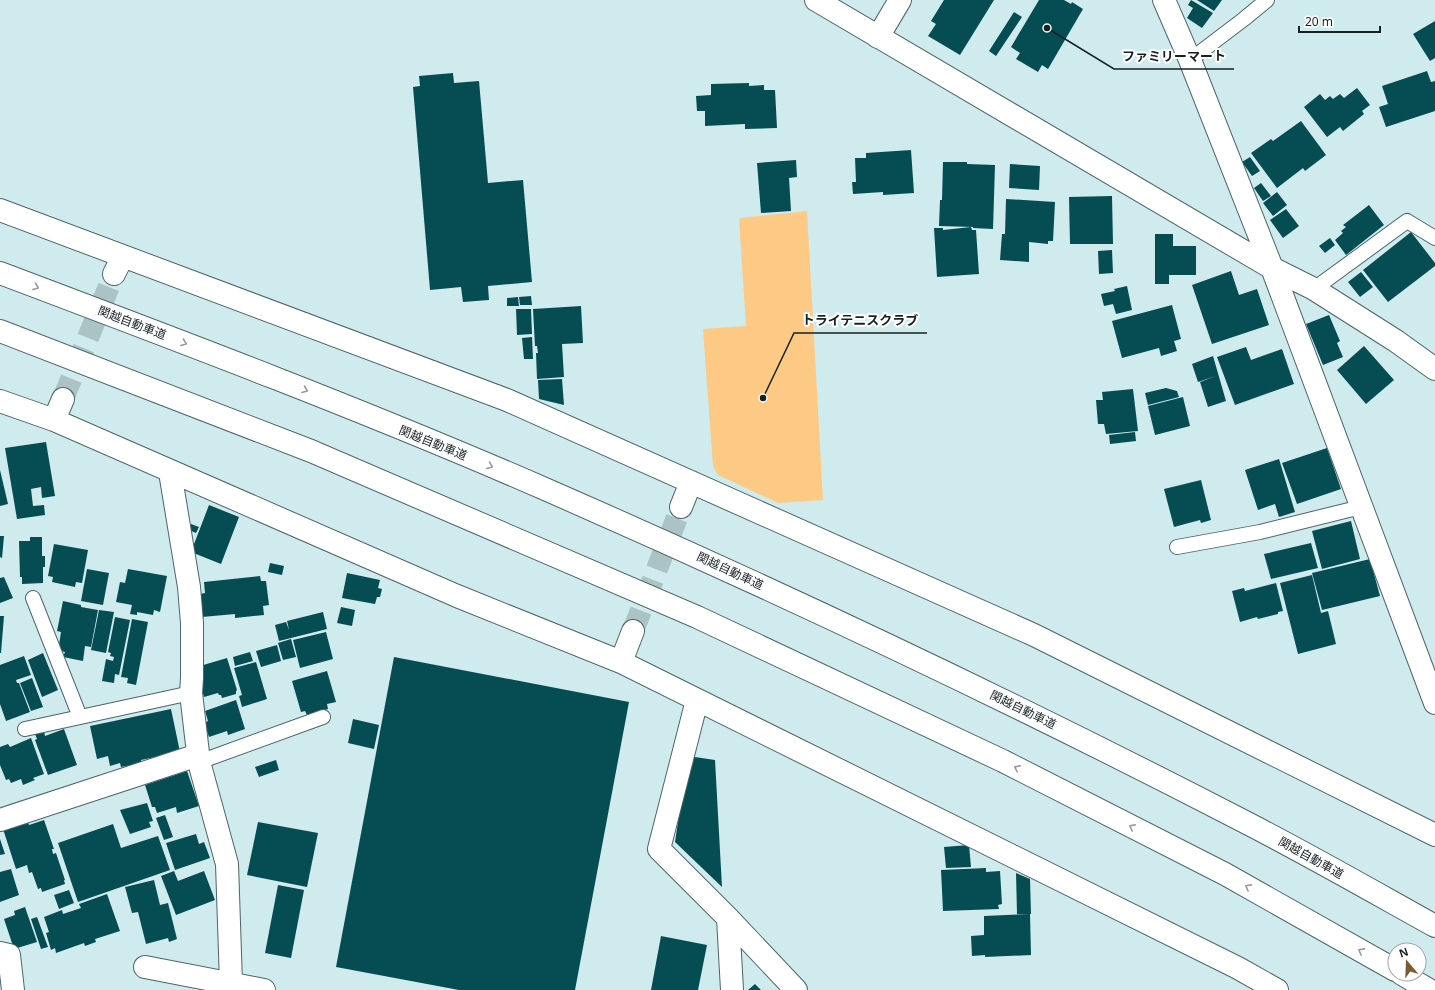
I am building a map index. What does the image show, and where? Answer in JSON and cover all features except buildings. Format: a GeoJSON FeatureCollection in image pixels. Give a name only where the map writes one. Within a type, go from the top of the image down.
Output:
{"type":"FeatureCollection","features":[{"type":"Feature","properties":{"kind":"main road"},"geometry":{"type":"LineString","coordinates":[[816,0],[1272,268],[1314,290],[1396,341],[1435,369]]}},
{"type":"Feature","properties":{"kind":"main road"},"geometry":{"type":"LineString","coordinates":[[878,37],[900,0]]}},
{"type":"Feature","properties":{"kind":"main road"},"geometry":{"type":"LineString","coordinates":[[1169,4],[1272,268],[1435,703]]}},
{"type":"Feature","properties":{"kind":"main road"},"geometry":{"type":"LineString","coordinates":[[0,210],[119,265],[507,400],[1034,635],[1435,835]]}},
{"type":"Feature","properties":{"kind":"main road","name":"関越自動車道"},"geometry":{"type":"LineString","coordinates":[[0,273],[281,380],[541,487],[726,569],[1007,701],[1250,824],[1435,926]]}},
{"type":"Feature","properties":{"kind":"main road"},"geometry":{"type":"LineString","coordinates":[[0,331],[310,451],[697,617],[1003,761],[1225,874],[1387,965]]}},
{"type":"Feature","properties":{"kind":"main road"},"geometry":{"type":"LineString","coordinates":[[54,420],[63,399]]}},
{"type":"Feature","properties":{"kind":"main road"},"geometry":{"type":"LineString","coordinates":[[0,401],[54,420],[170,472],[457,596],[621,662],[1238,968],[1276,990]]}},
{"type":"Feature","properties":{"kind":"main road"},"geometry":{"type":"LineString","coordinates":[[170,472],[189,587],[192,623],[191,693],[198,759],[227,864],[231,983]]}},
{"type":"Feature","properties":{"kind":"main road"},"geometry":{"type":"LineString","coordinates":[[681,507],[691,482]]}},
{"type":"Feature","properties":{"kind":"main road"},"geometry":{"type":"LineString","coordinates":[[621,662],[633,631]]}},
{"type":"Feature","properties":{"kind":"main road"},"geometry":{"type":"LineString","coordinates":[[697,700],[659,849],[728,918],[796,990]]}},
{"type":"Feature","properties":{"kind":"main road"},"geometry":{"type":"LineString","coordinates":[[0,820],[198,759]]}},
{"type":"Feature","properties":{"kind":"main road"},"geometry":{"type":"LineString","coordinates":[[728,918],[732,990]]}},
{"type":"Feature","properties":{"kind":"main road"},"geometry":{"type":"LineString","coordinates":[[0,953],[9,955],[13,990]]}},
{"type":"Feature","properties":{"kind":"main road"},"geometry":{"type":"LineString","coordinates":[[145,967],[264,990]]}},
{"type":"Feature","properties":{"kind":"main road"},"geometry":{"type":"LineString","coordinates":[[1416,982],[1429,990]]}},
{"type":"Feature","properties":{"kind":"lane"},"geometry":{"type":"LineString","coordinates":[[1190,60],[1267,0]]}},
{"type":"Feature","properties":{"kind":"lane"},"geometry":{"type":"LineString","coordinates":[[1314,290],[1407,221],[1435,238]]}},
{"type":"Feature","properties":{"kind":"lane"},"geometry":{"type":"LineString","coordinates":[[1177,547],[1260,532],[1361,507]]}},
{"type":"Feature","properties":{"kind":"lane"},"geometry":{"type":"LineString","coordinates":[[33,598],[80,717]]}},
{"type":"Feature","properties":{"kind":"lane"},"geometry":{"type":"LineString","coordinates":[[25,729],[191,693]]}},
{"type":"Feature","properties":{"kind":"lane"},"geometry":{"type":"LineString","coordinates":[[198,759],[323,717]]}},
{"type":"Feature","properties":{"kind":"shaded area"},"geometry":{"type":"Polygon","coordinates":[[[807,211],[823,500],[778,503],[718,475],[713,466],[703,329],[746,326],[739,218],[807,211]]]}},
{"type":"Feature","properties":{"kind":"tunnel"},"geometry":{"type":"LineString","coordinates":[[63,399],[114,274]]}},
{"type":"Feature","properties":{"kind":"tunnel"},"geometry":{"type":"LineString","coordinates":[[633,631],[681,507]]}},
{"type":"Feature","properties":{"kind":"place","name":"ファミリーマート"},"geometry":{"type":"Point","coordinates":[1047,28]}},
{"type":"Feature","properties":{"kind":"place","name":"トライテニスクラブ"},"geometry":{"type":"Point","coordinates":[763,398]}}]}
